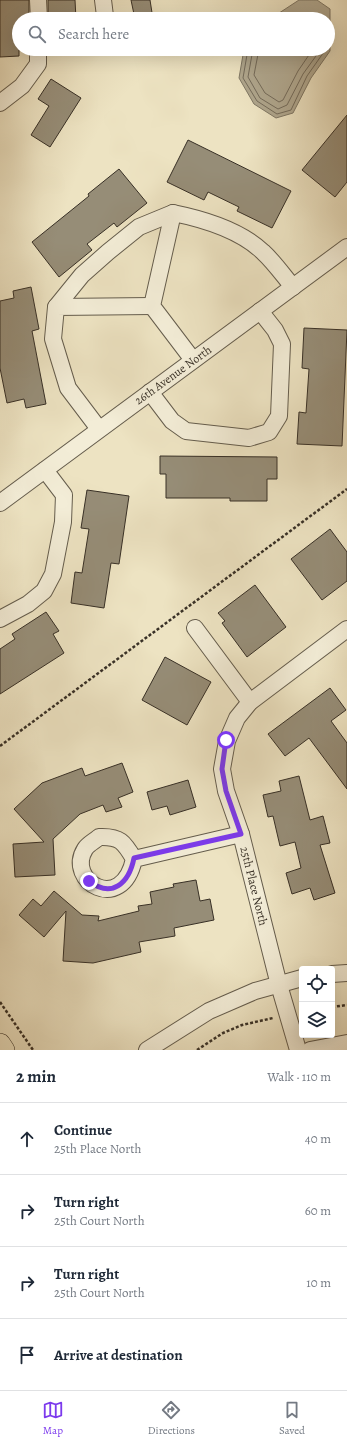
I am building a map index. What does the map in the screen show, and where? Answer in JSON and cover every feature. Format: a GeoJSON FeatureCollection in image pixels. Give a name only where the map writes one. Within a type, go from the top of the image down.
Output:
{"type":"FeatureCollection","features":[{"type":"Feature","properties":{"kind":"main road"},"geometry":{"type":"LineString","coordinates":[[0,1044],[4,1050]]}},
{"type":"Feature","properties":{"kind":"street"},"geometry":{"type":"LineString","coordinates":[[38,0],[39,12]]}},
{"type":"Feature","properties":{"kind":"street"},"geometry":{"type":"LineString","coordinates":[[103,0],[104,12]]}},
{"type":"Feature","properties":{"kind":"street"},"geometry":{"type":"LineString","coordinates":[[0,103],[22,86],[38,64],[38,56]]}},
{"type":"Feature","properties":{"kind":"street"},"geometry":{"type":"LineString","coordinates":[[173,213],[152,306],[193,360]]}},
{"type":"Feature","properties":{"kind":"street"},"geometry":{"type":"LineString","coordinates":[[99,430],[68,388],[53,339],[56,307],[82,275],[139,227],[173,213],[194,217],[229,229],[262,251],[293,287]]}},
{"type":"Feature","properties":{"kind":"street","name":"26th Avenue North"},"geometry":{"type":"LineString","coordinates":[[0,503],[347,247]]}},
{"type":"Feature","properties":{"kind":"street"},"geometry":{"type":"LineString","coordinates":[[56,307],[152,306]]}},
{"type":"Feature","properties":{"kind":"street"},"geometry":{"type":"LineString","coordinates":[[150,392],[172,421],[186,431],[249,438],[269,432],[279,416],[282,344],[275,330],[260,311]]}},
{"type":"Feature","properties":{"kind":"street"},"geometry":{"type":"LineString","coordinates":[[0,620],[28,604],[44,591],[53,574],[63,522],[64,495],[45,470]]}},
{"type":"Feature","properties":{"kind":"street"},"geometry":{"type":"LineString","coordinates":[[195,628],[250,702]]}},
{"type":"Feature","properties":{"kind":"street","name":"25th Place North"},"geometry":{"type":"LineString","coordinates":[[298,1050],[279,985],[241,834],[226,791],[222,769],[226,740],[237,718],[250,702],[345,634]]}},
{"type":"Feature","properties":{"kind":"street"},"geometry":{"type":"LineString","coordinates":[[134,858],[241,834]]}},
{"type":"Feature","properties":{"kind":"street"},"geometry":{"type":"LineString","coordinates":[[335,974],[347,973]]}},
{"type":"Feature","properties":{"kind":"street"},"geometry":{"type":"LineString","coordinates":[[147,1050],[209,1011],[255,991],[299,979]]}},
{"type":"Feature","properties":{"kind":"street"},"geometry":{"type":"LineString","coordinates":[[310,1050],[347,1044]]}},
{"type":"Feature","properties":{"kind":"path"},"geometry":{"type":"LineString","coordinates":[[0,746],[347,488]]}},
{"type":"Feature","properties":{"kind":"path"},"geometry":{"type":"LineString","coordinates":[[0,1002],[33,1050]]}},
{"type":"Feature","properties":{"kind":"path"},"geometry":{"type":"LineString","coordinates":[[335,1007],[347,1005]]}},
{"type":"Feature","properties":{"kind":"path"},"geometry":{"type":"LineString","coordinates":[[197,1050],[223,1033],[242,1025],[288,1015]]}},
{"type":"Feature","properties":{"kind":"water"},"geometry":{"type":"Polygon","coordinates":[[[299,0],[317,0],[330,9],[330,12],[281,12],[299,0]]]}},
{"type":"Feature","properties":{"kind":"water"},"geometry":{"type":"Polygon","coordinates":[[[243,56],[326,56],[311,78],[293,113],[276,118],[254,104],[239,78],[243,56]]]}},
{"type":"Feature","properties":{"kind":"building"},"geometry":{"type":"Polygon","coordinates":[[[0,0],[29,0],[29,12],[12,12],[12,56],[19,56],[0,57],[0,0]]]}},
{"type":"Feature","properties":{"kind":"building"},"geometry":{"type":"Polygon","coordinates":[[[48,0],[75,0],[76,12],[48,12],[48,0]]]}},
{"type":"Feature","properties":{"kind":"building"},"geometry":{"type":"Polygon","coordinates":[[[131,0],[150,0],[152,12],[134,12],[131,0]]]}},
{"type":"Feature","properties":{"kind":"building"},"geometry":{"type":"Polygon","coordinates":[[[51,79],[81,98],[50,147],[31,135],[49,106],[38,99],[51,79]]]}},
{"type":"Feature","properties":{"kind":"building"},"geometry":{"type":"Polygon","coordinates":[[[347,115],[347,182],[335,197],[302,170],[347,115]]]}},
{"type":"Feature","properties":{"kind":"building"},"geometry":{"type":"Polygon","coordinates":[[[188,140],[291,191],[272,228],[237,211],[239,207],[208,192],[204,200],[167,182],[188,140]]]}},
{"type":"Feature","properties":{"kind":"building"},"geometry":{"type":"Polygon","coordinates":[[[119,169],[147,203],[117,227],[114,223],[87,244],[92,250],[59,277],[32,242],[89,196],[88,194],[119,169]]]}},
{"type":"Feature","properties":{"kind":"building"},"geometry":{"type":"Polygon","coordinates":[[[31,287],[39,329],[32,331],[46,404],[26,408],[24,399],[7,403],[0,368],[0,301],[14,298],[13,291],[31,287]]]}},
{"type":"Feature","properties":{"kind":"building"},"geometry":{"type":"Polygon","coordinates":[[[304,328],[347,330],[342,446],[297,444],[299,412],[306,413],[309,369],[302,368],[304,328]]]}},
{"type":"Feature","properties":{"kind":"building"},"geometry":{"type":"Polygon","coordinates":[[[160,456],[277,457],[277,479],[267,479],[267,501],[230,501],[230,498],[166,498],[166,474],[160,474],[160,456]]]}},
{"type":"Feature","properties":{"kind":"building"},"geometry":{"type":"Polygon","coordinates":[[[87,490],[129,496],[119,564],[111,563],[104,608],[71,603],[75,572],[82,573],[89,529],[81,528],[87,490]]]}},
{"type":"Feature","properties":{"kind":"building"},"geometry":{"type":"Polygon","coordinates":[[[330,529],[347,552],[347,581],[322,600],[291,559],[330,529]]]}},
{"type":"Feature","properties":{"kind":"building"},"geometry":{"type":"Polygon","coordinates":[[[255,585],[286,627],[247,657],[222,623],[225,621],[218,613],[255,585]]]}},
{"type":"Feature","properties":{"kind":"building"},"geometry":{"type":"Polygon","coordinates":[[[46,612],[59,631],[53,634],[64,653],[0,694],[0,649],[15,639],[12,634],[46,612]]]}},
{"type":"Feature","properties":{"kind":"building"},"geometry":{"type":"Polygon","coordinates":[[[165,657],[211,682],[187,725],[142,700],[165,657]]]}},
{"type":"Feature","properties":{"kind":"building"},"geometry":{"type":"Polygon","coordinates":[[[330,688],[346,710],[331,721],[347,743],[347,789],[309,738],[285,756],[268,734],[330,688]]]}},
{"type":"Feature","properties":{"kind":"building"},"geometry":{"type":"Polygon","coordinates":[[[122,763],[133,792],[118,798],[122,807],[106,812],[103,805],[80,814],[53,839],[55,875],[15,877],[13,844],[44,842],[14,809],[42,783],[82,768],[85,776],[122,763]]]}},
{"type":"Feature","properties":{"kind":"building"},"geometry":{"type":"Polygon","coordinates":[[[299,776],[310,820],[323,816],[330,843],[320,845],[335,893],[314,900],[310,888],[292,894],[286,873],[301,868],[295,842],[280,846],[273,816],[268,817],[263,795],[281,791],[279,781],[299,776]]]}},
{"type":"Feature","properties":{"kind":"building"},"geometry":{"type":"Polygon","coordinates":[[[188,780],[196,807],[170,815],[167,806],[152,810],[147,792],[188,780]]]}},
{"type":"Feature","properties":{"kind":"building"},"geometry":{"type":"Polygon","coordinates":[[[196,880],[200,901],[210,899],[214,920],[174,928],[175,936],[139,942],[141,952],[93,963],[63,961],[66,911],[44,937],[19,915],[33,899],[41,906],[54,891],[82,915],[99,916],[98,921],[139,911],[138,906],[152,904],[150,892],[174,887],[173,884],[196,880]]]}},
{"type":"Feature","properties":{"kind":"route"},"geometry":{"type":"LineString","coordinates":[[89,881],[104,889],[113,888],[121,884],[129,876],[134,858],[241,834],[226,791],[222,769],[226,740]]}}]}
